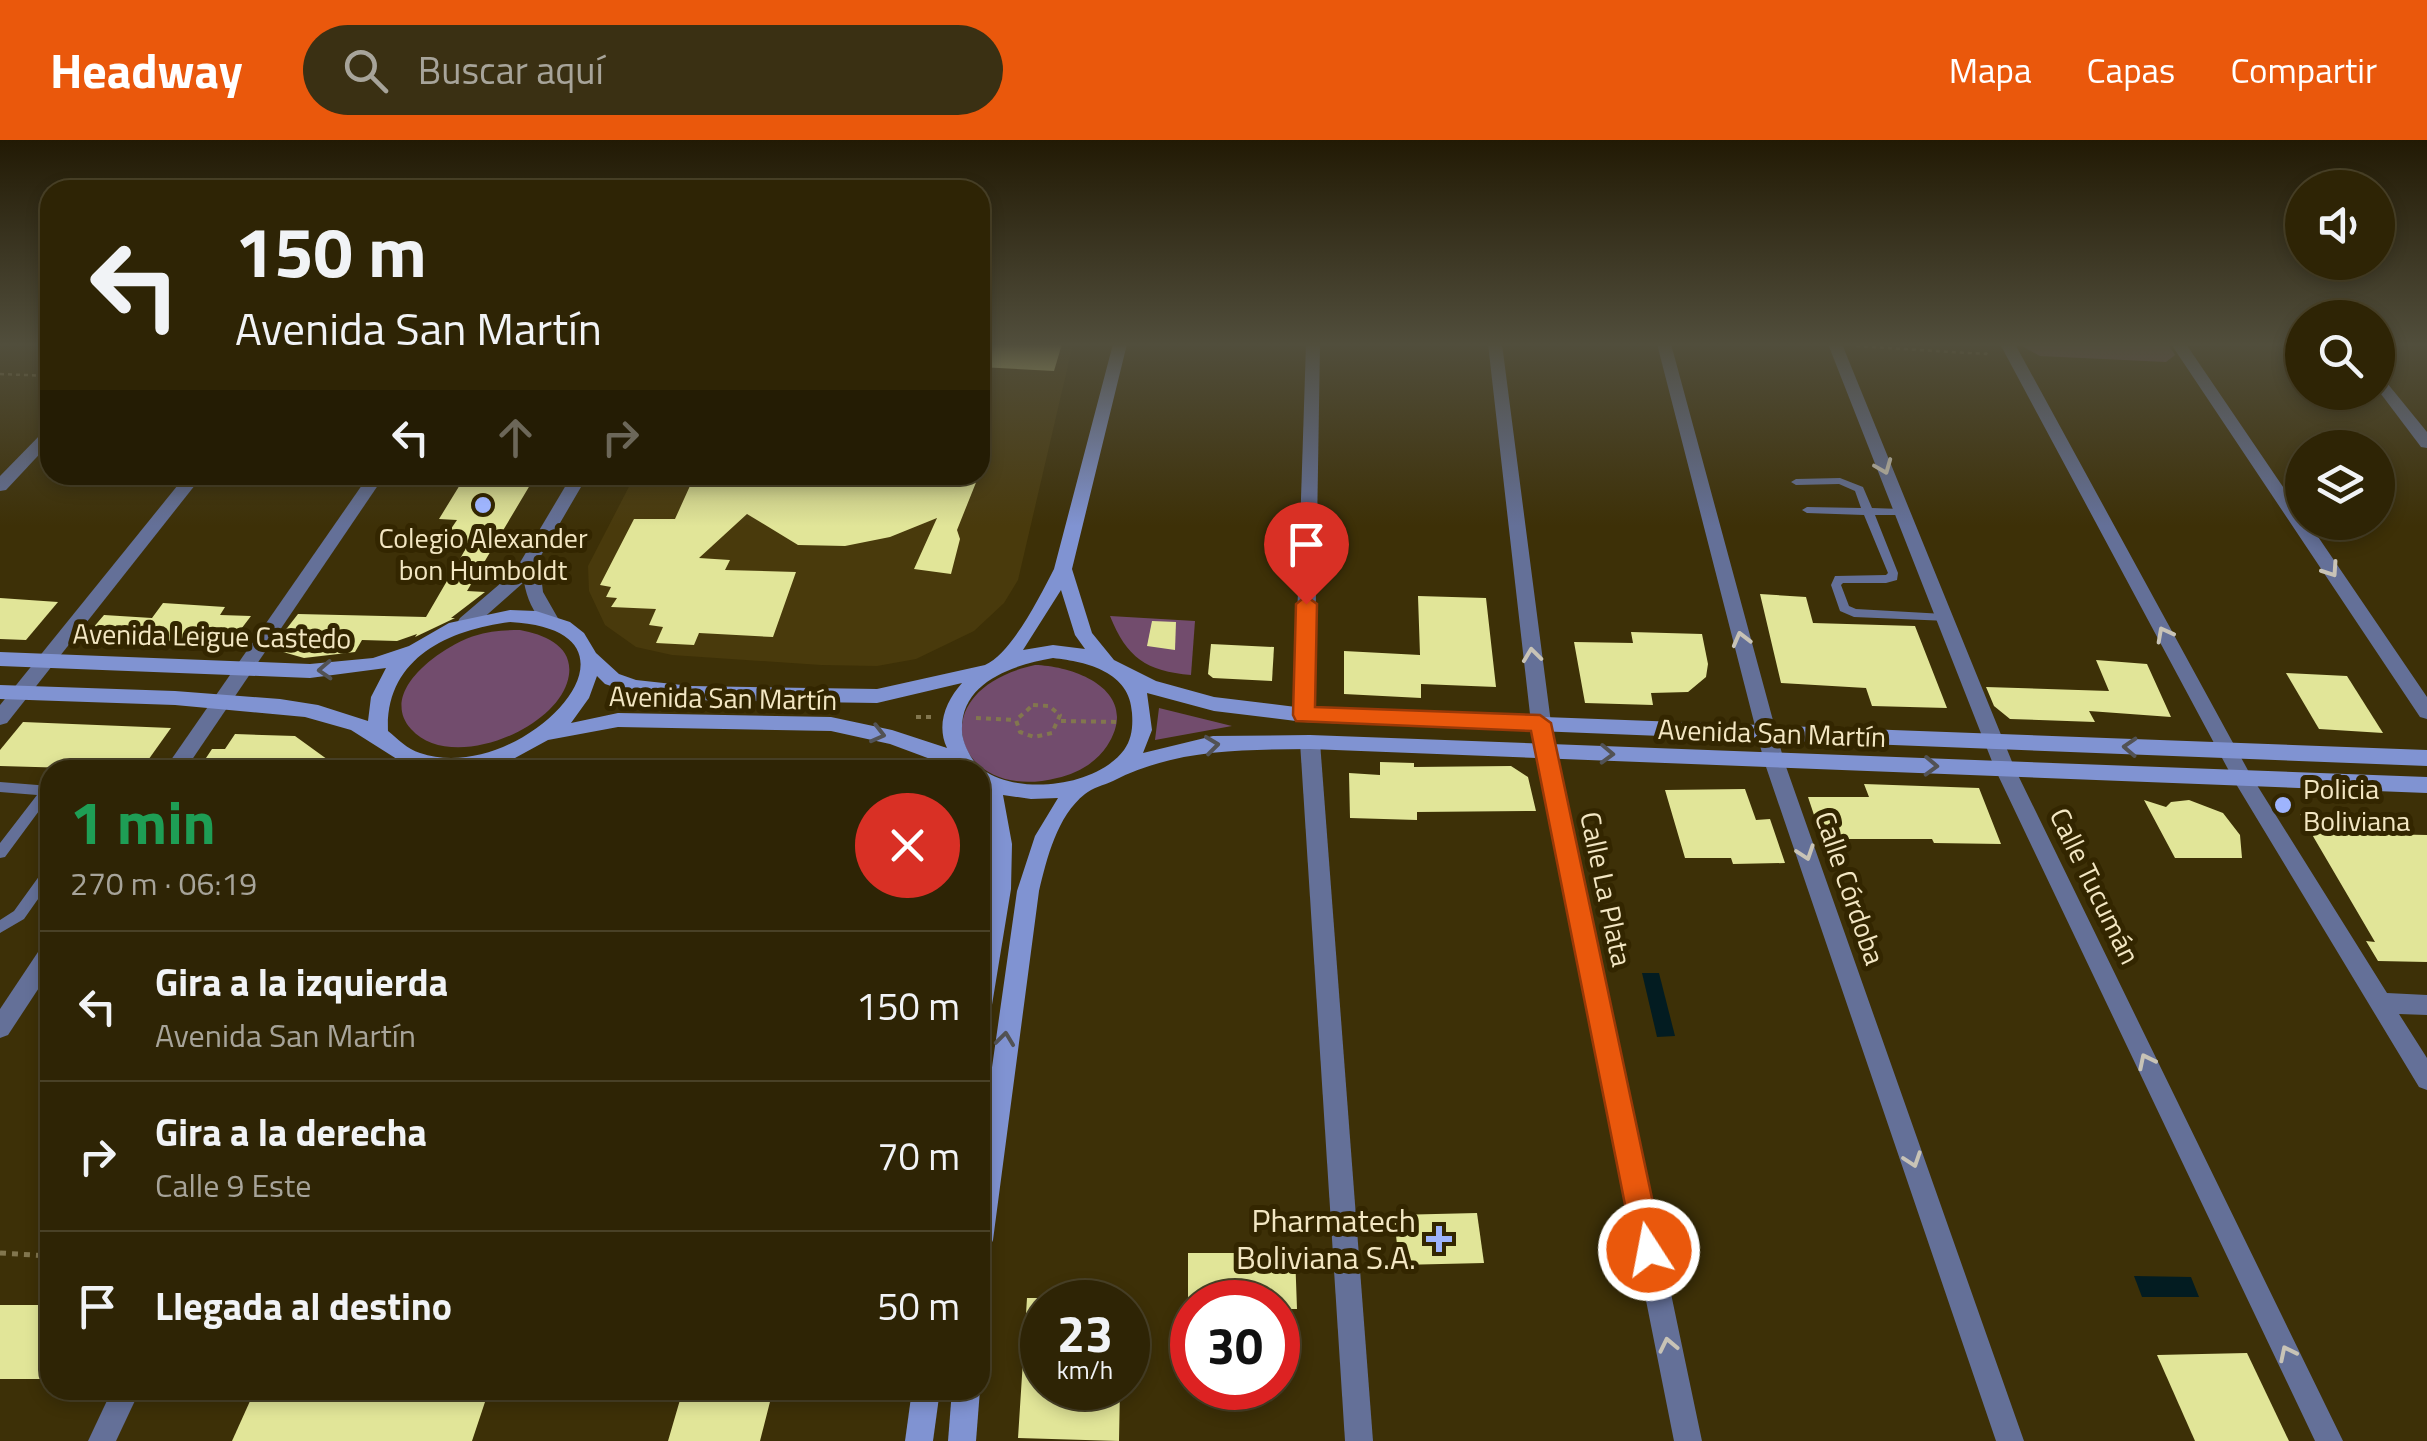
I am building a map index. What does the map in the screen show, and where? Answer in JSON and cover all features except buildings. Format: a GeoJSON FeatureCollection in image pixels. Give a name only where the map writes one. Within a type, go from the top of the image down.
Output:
{"type":"FeatureCollection","features":[{"type":"Feature","properties":{"kind":"main road"},"geometry":{"type":"LineString","coordinates":[[947,748],[957,702],[971,684],[998,664],[1046,602],[1063,569],[1105,405]]}},
{"type":"Feature","properties":{"kind":"main road"},"geometry":{"type":"LineString","coordinates":[[1063,569],[1084,635],[1107,662]]}},
{"type":"Feature","properties":{"kind":"main road"},"geometry":{"type":"LineString","coordinates":[[378,735],[380,697],[389,680],[420,648],[466,623],[513,615],[550,620],[567,628],[581,640],[588,656],[588,676],[580,698],[564,718],[539,738],[490,760]]}},
{"type":"Feature","properties":{"kind":"main road","name":"Avenida Leigue Castedo"},"geometry":{"type":"LineString","coordinates":[[0,659],[343,669],[374,664],[420,648]]}},
{"type":"Feature","properties":{"kind":"main road","name":"Avenida San Martín"},"geometry":{"type":"LineString","coordinates":[[588,656],[612,679],[636,687],[691,694],[877,696],[1058,650],[1107,662],[1128,678],[1172,697],[1257,712],[2427,758]]}},
{"type":"Feature","properties":{"kind":"main road"},"geometry":{"type":"LineString","coordinates":[[1117,767],[1135,746],[1143,723],[1140,699],[1128,678]]}},
{"type":"Feature","properties":{"kind":"main road"},"geometry":{"type":"LineString","coordinates":[[10,692],[285,706],[378,735],[407,760]]}},
{"type":"Feature","properties":{"kind":"main road","name":"Avenida San Martín"},"geometry":{"type":"LineString","coordinates":[[539,738],[618,720],[831,724],[947,748],[961,760]]}},
{"type":"Feature","properties":{"kind":"main road","name":"Avenida San Martín"},"geometry":{"type":"LineString","coordinates":[[990,780],[1033,794],[1078,788],[1117,767],[1213,743],[1310,742],[2427,786]]}},
{"type":"Feature","properties":{"kind":"main road"},"geometry":{"type":"LineString","coordinates":[[990,1167],[1028,891],[1051,820],[1078,788]]}},
{"type":"Feature","properties":{"kind":"main road"},"geometry":{"type":"LineString","coordinates":[[990,809],[1002,844],[1000,889],[990,950]]}},
{"type":"Feature","properties":{"kind":"main road"},"geometry":{"type":"LineString","coordinates":[[919,1441],[925,1400]]}},
{"type":"Feature","properties":{"kind":"main road"},"geometry":{"type":"LineString","coordinates":[[962,1441],[965,1400]]}},
{"type":"Feature","properties":{"kind":"street"},"geometry":{"type":"LineString","coordinates":[[1304,715],[1312,405]]}},
{"type":"Feature","properties":{"kind":"street","name":"Calle La Plata"},"geometry":{"type":"LineString","coordinates":[[1502,405],[1540,723],[1688,1441]]}},
{"type":"Feature","properties":{"kind":"street","name":"Calle Córdoba"},"geometry":{"type":"LineString","coordinates":[[1680,405],[1774,761],[2010,1441]]}},
{"type":"Feature","properties":{"kind":"street","name":"Calle Tucumán"},"geometry":{"type":"LineString","coordinates":[[1859,405],[2005,769],[2330,1441]]}},
{"type":"Feature","properties":{"kind":"street"},"geometry":{"type":"LineString","coordinates":[[2040,405],[2243,780],[2427,1079]]}},
{"type":"Feature","properties":{"kind":"street"},"geometry":{"type":"LineString","coordinates":[[2219,405],[2427,712]]}},
{"type":"Feature","properties":{"kind":"street"},"geometry":{"type":"LineString","coordinates":[[2397,405],[2427,442]]}},
{"type":"Feature","properties":{"kind":"street"},"geometry":{"type":"LineString","coordinates":[[0,486],[40,444]]}},
{"type":"Feature","properties":{"kind":"street"},"geometry":{"type":"LineString","coordinates":[[0,718],[10,692],[46,661],[187,485]]}},
{"type":"Feature","properties":{"kind":"street"},"geometry":{"type":"LineString","coordinates":[[181,760],[369,485]]}},
{"type":"Feature","properties":{"kind":"street"},"geometry":{"type":"LineString","coordinates":[[466,623],[507,590],[532,561],[574,485]]}},
{"type":"Feature","properties":{"kind":"street"},"geometry":{"type":"LineString","coordinates":[[532,561],[532,590],[538,607],[550,620]]}},
{"type":"Feature","properties":{"kind":"street"},"geometry":{"type":"LineString","coordinates":[[1310,742],[1359,1441]]}},
{"type":"Feature","properties":{"kind":"street"},"geometry":{"type":"LineString","coordinates":[[0,1028],[40,968]]}},
{"type":"Feature","properties":{"kind":"street"},"geometry":{"type":"LineString","coordinates":[[2380,1004],[2427,1005]]}},
{"type":"Feature","properties":{"kind":"street"},"geometry":{"type":"LineString","coordinates":[[102,1441],[121,1400]]}},
{"type":"Feature","properties":{"kind":"lane"},"geometry":{"type":"LineString","coordinates":[[1796,482],[1851,484],[1859,489],[1868,511],[1893,577],[1839,579],[1836,585],[1844,608],[1854,613],[1944,618]]}},
{"type":"Feature","properties":{"kind":"lane"},"geometry":{"type":"LineString","coordinates":[[1807,510],[1902,512]]}},
{"type":"Feature","properties":{"kind":"lane"},"geometry":{"type":"LineString","coordinates":[[936,760],[947,748]]}},
{"type":"Feature","properties":{"kind":"lane"},"geometry":{"type":"LineString","coordinates":[[0,787],[40,790]]}},
{"type":"Feature","properties":{"kind":"lane"},"geometry":{"type":"LineString","coordinates":[[0,853],[40,801]]}},
{"type":"Feature","properties":{"kind":"lane"},"geometry":{"type":"LineString","coordinates":[[0,927],[19,915],[40,886]]}},
{"type":"Feature","properties":{"kind":"path"},"geometry":{"type":"LineString","coordinates":[[912,728],[916,704]]}},
{"type":"Feature","properties":{"kind":"path"},"geometry":{"type":"LineString","coordinates":[[1033,705],[1056,709],[1061,721],[1052,733],[1035,738],[1027,737],[1016,726],[1019,714],[1033,705]]}},
{"type":"Feature","properties":{"kind":"path"},"geometry":{"type":"LineString","coordinates":[[1061,721],[1143,723]]}},
{"type":"Feature","properties":{"kind":"path"},"geometry":{"type":"LineString","coordinates":[[0,1253],[40,1255]]}},
{"type":"Feature","properties":{"kind":"shaded area"},"geometry":{"type":"Polygon","coordinates":[[[990,405],[1059,405],[1018,580],[1004,603],[974,631],[916,659],[877,666],[821,665],[672,655],[636,647],[605,625],[589,591],[588,566],[630,485],[990,485],[990,405]]]}},
{"type":"Feature","properties":{"kind":"shaded area"},"geometry":{"type":"Polygon","coordinates":[[[1110,616],[1195,621],[1191,675],[1162,670],[1140,660],[1124,642],[1110,616]]]}},
{"type":"Feature","properties":{"kind":"shaded area"},"geometry":{"type":"Polygon","coordinates":[[[520,630],[550,640],[568,661],[567,683],[541,717],[521,730],[473,746],[449,747],[428,741],[411,729],[403,715],[402,700],[418,672],[431,660],[474,636],[520,630]]]}},
{"type":"Feature","properties":{"kind":"shaded area"},"geometry":{"type":"Polygon","coordinates":[[[1035,665],[1069,670],[1100,686],[1111,697],[1116,711],[1116,727],[1107,746],[1085,767],[1057,778],[1022,782],[994,775],[990,772],[990,760],[974,760],[964,741],[963,719],[974,697],[998,678],[1035,665]]]}},
{"type":"Feature","properties":{"kind":"shaded area"},"geometry":{"type":"Polygon","coordinates":[[[1159,708],[1232,726],[1155,740],[1159,708]]]}},
{"type":"Feature","properties":{"kind":"water"},"geometry":{"type":"Polygon","coordinates":[[[1642,973],[1659,973],[1675,1036],[1657,1037],[1642,973]]]}},
{"type":"Feature","properties":{"kind":"water"},"geometry":{"type":"Polygon","coordinates":[[[2134,1276],[2191,1277],[2199,1297],[2142,1297],[2134,1276]]]}},
{"type":"Feature","properties":{"kind":"place","name":"Colegio Alexander bon Humboldt"},"geometry":{"type":"Point","coordinates":[483,505]}},
{"type":"Feature","properties":{"kind":"place","name":"Policia Boliviana"},"geometry":{"type":"Point","coordinates":[2283,805]}},
{"type":"Feature","properties":{"kind":"place","name":"Pharmatech Boliviana S.A."},"geometry":{"type":"Point","coordinates":[1439,1239]}},
{"type":"Feature","properties":{"kind":"route"},"geometry":{"type":"LineString","coordinates":[[1306,604],[1304,715],[1540,723],[1649,1250]]}}]}
